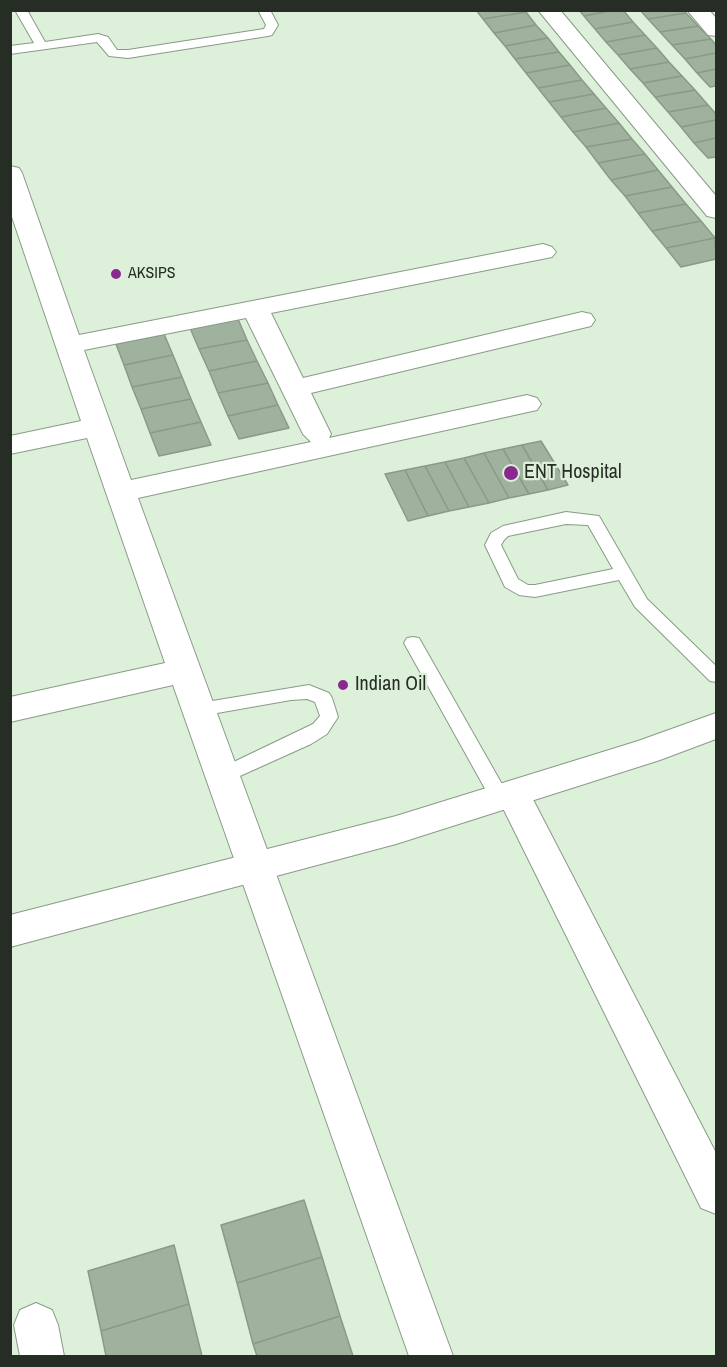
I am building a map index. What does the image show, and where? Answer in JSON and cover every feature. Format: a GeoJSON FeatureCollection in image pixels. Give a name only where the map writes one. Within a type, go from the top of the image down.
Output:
{"type":"FeatureCollection","features":[{"type":"Feature","properties":{"kind":"street"},"geometry":{"type":"LineString","coordinates":[[548,10],[709,190],[717,211]]}},
{"type":"Feature","properties":{"kind":"street"},"geometry":{"type":"LineString","coordinates":[[697,10],[717,30]]}},
{"type":"Feature","properties":{"kind":"street"},"geometry":{"type":"LineString","coordinates":[[10,173],[20,233],[69,345],[431,1356]]}},
{"type":"Feature","properties":{"kind":"street"},"geometry":{"type":"LineString","coordinates":[[69,345],[543,252]]}},
{"type":"Feature","properties":{"kind":"street"},"geometry":{"type":"LineString","coordinates":[[255,309],[317,434]]}},
{"type":"Feature","properties":{"kind":"street"},"geometry":{"type":"LineString","coordinates":[[296,388],[582,320]]}},
{"type":"Feature","properties":{"kind":"street"},"geometry":{"type":"LineString","coordinates":[[122,492],[527,404]]}},
{"type":"Feature","properties":{"kind":"street"},"geometry":{"type":"LineString","coordinates":[[10,445],[97,427]]}},
{"type":"Feature","properties":{"kind":"street"},"geometry":{"type":"LineString","coordinates":[[10,710],[186,670]]}},
{"type":"Feature","properties":{"kind":"street"},"geometry":{"type":"LineString","coordinates":[[10,931],[256,867],[506,796],[648,751],[717,726]]}},
{"type":"Feature","properties":{"kind":"street"},"geometry":{"type":"LineString","coordinates":[[506,796],[706,1149],[717,1194]]}},
{"type":"Feature","properties":{"kind":"lane"},"geometry":{"type":"LineString","coordinates":[[21,10],[41,45]]}},
{"type":"Feature","properties":{"kind":"lane"},"geometry":{"type":"LineString","coordinates":[[10,50],[98,38],[104,40],[113,52],[128,54],[268,32],[272,25],[264,10]]}},
{"type":"Feature","properties":{"kind":"lane"},"geometry":{"type":"LineString","coordinates":[[622,573],[535,591],[525,591],[511,583],[493,546],[496,537],[503,532],[566,518],[586,518],[600,527],[622,573],[641,603],[717,676]]}},
{"type":"Feature","properties":{"kind":"lane"},"geometry":{"type":"LineString","coordinates":[[413,643],[506,796]]}},
{"type":"Feature","properties":{"kind":"lane"},"geometry":{"type":"LineString","coordinates":[[200,709],[291,693],[309,692],[323,698],[329,717],[320,729],[304,739],[224,775]]}},
{"type":"Feature","properties":{"kind":"building"},"geometry":{"type":"Polygon","coordinates":[[[476,10],[524,10],[526,12],[483,19],[476,10]]]}},
{"type":"Feature","properties":{"kind":"building"},"geometry":{"type":"Polygon","coordinates":[[[579,10],[614,10],[584,16],[579,10]]]}},
{"type":"Feature","properties":{"kind":"building"},"geometry":{"type":"Polygon","coordinates":[[[623,10],[633,22],[595,29],[584,16],[623,10]]]}},
{"type":"Feature","properties":{"kind":"building"},"geometry":{"type":"Polygon","coordinates":[[[640,10],[684,10],[686,13],[648,19],[640,10]]]}},
{"type":"Feature","properties":{"kind":"building"},"geometry":{"type":"Polygon","coordinates":[[[526,12],[536,25],[494,33],[483,19],[526,12]]]}},
{"type":"Feature","properties":{"kind":"building"},"geometry":{"type":"Polygon","coordinates":[[[686,13],[698,26],[660,32],[648,19],[686,13]]]}},
{"type":"Feature","properties":{"kind":"building"},"geometry":{"type":"Polygon","coordinates":[[[633,22],[645,35],[606,42],[595,29],[633,22]]]}},
{"type":"Feature","properties":{"kind":"building"},"geometry":{"type":"Polygon","coordinates":[[[536,25],[548,38],[505,46],[494,33],[536,25]]]}},
{"type":"Feature","properties":{"kind":"building"},"geometry":{"type":"Polygon","coordinates":[[[698,26],[711,39],[672,45],[660,32],[698,26]]]}},
{"type":"Feature","properties":{"kind":"building"},"geometry":{"type":"Polygon","coordinates":[[[645,35],[657,48],[618,55],[606,42],[645,35]]]}},
{"type":"Feature","properties":{"kind":"building"},"geometry":{"type":"Polygon","coordinates":[[[548,38],[559,52],[515,59],[505,46],[548,38]]]}},
{"type":"Feature","properties":{"kind":"building"},"geometry":{"type":"Polygon","coordinates":[[[711,39],[716,45],[716,53],[685,59],[672,45],[711,39]]]}},
{"type":"Feature","properties":{"kind":"building"},"geometry":{"type":"Polygon","coordinates":[[[657,48],[669,62],[630,69],[618,55],[657,48]]]}},
{"type":"Feature","properties":{"kind":"building"},"geometry":{"type":"Polygon","coordinates":[[[559,52],[570,65],[526,73],[515,59],[559,52]]]}},
{"type":"Feature","properties":{"kind":"building"},"geometry":{"type":"Polygon","coordinates":[[[716,53],[716,69],[697,73],[685,59],[716,53]]]}},
{"type":"Feature","properties":{"kind":"building"},"geometry":{"type":"Polygon","coordinates":[[[669,62],[682,76],[643,83],[630,69],[669,62]]]}},
{"type":"Feature","properties":{"kind":"building"},"geometry":{"type":"Polygon","coordinates":[[[570,65],[582,80],[538,88],[526,73],[570,65]]]}},
{"type":"Feature","properties":{"kind":"building"},"geometry":{"type":"Polygon","coordinates":[[[716,69],[716,86],[710,87],[697,73],[716,69]]]}},
{"type":"Feature","properties":{"kind":"building"},"geometry":{"type":"Polygon","coordinates":[[[682,76],[695,90],[655,97],[643,83],[682,76]]]}},
{"type":"Feature","properties":{"kind":"building"},"geometry":{"type":"Polygon","coordinates":[[[582,80],[594,94],[549,102],[538,88],[582,80]]]}},
{"type":"Feature","properties":{"kind":"building"},"geometry":{"type":"Polygon","coordinates":[[[695,90],[708,105],[668,112],[655,97],[695,90]]]}},
{"type":"Feature","properties":{"kind":"building"},"geometry":{"type":"Polygon","coordinates":[[[594,94],[606,108],[561,117],[549,102],[594,94]]]}},
{"type":"Feature","properties":{"kind":"building"},"geometry":{"type":"Polygon","coordinates":[[[708,105],[716,114],[716,120],[681,127],[668,112],[708,105]]]}},
{"type":"Feature","properties":{"kind":"building"},"geometry":{"type":"Polygon","coordinates":[[[606,108],[619,123],[573,132],[561,117],[606,108]]]}},
{"type":"Feature","properties":{"kind":"building"},"geometry":{"type":"Polygon","coordinates":[[[716,120],[716,138],[694,143],[681,127],[716,120]]]}},
{"type":"Feature","properties":{"kind":"building"},"geometry":{"type":"Polygon","coordinates":[[[619,123],[632,139],[586,147],[573,132],[619,123]]]}},
{"type":"Feature","properties":{"kind":"building"},"geometry":{"type":"Polygon","coordinates":[[[716,138],[716,157],[708,158],[694,143],[716,138]]]}},
{"type":"Feature","properties":{"kind":"building"},"geometry":{"type":"Polygon","coordinates":[[[632,139],[645,154],[598,163],[586,147],[632,139]]]}},
{"type":"Feature","properties":{"kind":"building"},"geometry":{"type":"Polygon","coordinates":[[[645,154],[658,170],[611,180],[598,163],[645,154]]]}},
{"type":"Feature","properties":{"kind":"building"},"geometry":{"type":"Polygon","coordinates":[[[658,170],[672,187],[625,196],[611,180],[658,170]]]}},
{"type":"Feature","properties":{"kind":"building"},"geometry":{"type":"Polygon","coordinates":[[[672,187],[686,204],[638,213],[625,196],[672,187]]]}},
{"type":"Feature","properties":{"kind":"building"},"geometry":{"type":"Polygon","coordinates":[[[686,204],[701,221],[652,231],[638,213],[686,204]]]}},
{"type":"Feature","properties":{"kind":"building"},"geometry":{"type":"Polygon","coordinates":[[[701,221],[715,238],[666,248],[652,231],[701,221]]]}},
{"type":"Feature","properties":{"kind":"building"},"geometry":{"type":"Polygon","coordinates":[[[715,238],[716,259],[681,267],[666,248],[715,238]]]}},
{"type":"Feature","properties":{"kind":"building"},"geometry":{"type":"Polygon","coordinates":[[[238,319],[247,340],[199,349],[190,328],[238,319]]]}},
{"type":"Feature","properties":{"kind":"building"},"geometry":{"type":"Polygon","coordinates":[[[164,334],[173,355],[124,365],[116,344],[164,334]]]}},
{"type":"Feature","properties":{"kind":"building"},"geometry":{"type":"Polygon","coordinates":[[[247,340],[257,361],[209,371],[199,349],[247,340]]]}},
{"type":"Feature","properties":{"kind":"building"},"geometry":{"type":"Polygon","coordinates":[[[173,355],[182,377],[132,387],[124,365],[173,355]]]}},
{"type":"Feature","properties":{"kind":"building"},"geometry":{"type":"Polygon","coordinates":[[[257,361],[268,383],[218,393],[209,371],[257,361]]]}},
{"type":"Feature","properties":{"kind":"building"},"geometry":{"type":"Polygon","coordinates":[[[182,377],[191,399],[141,409],[132,387],[182,377]]]}},
{"type":"Feature","properties":{"kind":"building"},"geometry":{"type":"Polygon","coordinates":[[[268,383],[278,405],[228,416],[218,393],[268,383]]]}},
{"type":"Feature","properties":{"kind":"building"},"geometry":{"type":"Polygon","coordinates":[[[191,399],[201,422],[150,433],[141,409],[191,399]]]}},
{"type":"Feature","properties":{"kind":"building"},"geometry":{"type":"Polygon","coordinates":[[[278,405],[289,428],[239,439],[228,416],[278,405]]]}},
{"type":"Feature","properties":{"kind":"building"},"geometry":{"type":"Polygon","coordinates":[[[201,422],[211,445],[159,456],[150,433],[201,422]]]}},
{"type":"Feature","properties":{"kind":"building"},"geometry":{"type":"Polygon","coordinates":[[[541,441],[568,485],[548,490],[522,445],[541,441]]]}},
{"type":"Feature","properties":{"kind":"building"},"geometry":{"type":"Polygon","coordinates":[[[522,445],[548,490],[529,494],[503,449],[522,445]]]}},
{"type":"Feature","properties":{"kind":"building"},"geometry":{"type":"Polygon","coordinates":[[[503,449],[529,494],[509,498],[484,453],[503,449]]]}},
{"type":"Feature","properties":{"kind":"building"},"geometry":{"type":"Polygon","coordinates":[[[484,453],[509,498],[489,503],[464,458],[484,453]]]}},
{"type":"Feature","properties":{"kind":"building"},"geometry":{"type":"Polygon","coordinates":[[[464,458],[489,503],[469,507],[445,462],[464,458]]]}},
{"type":"Feature","properties":{"kind":"building"},"geometry":{"type":"Polygon","coordinates":[[[445,462],[469,507],[449,511],[425,466],[445,462]]]}},
{"type":"Feature","properties":{"kind":"building"},"geometry":{"type":"Polygon","coordinates":[[[425,466],[449,511],[428,516],[405,470],[425,466]]]}},
{"type":"Feature","properties":{"kind":"building"},"geometry":{"type":"Polygon","coordinates":[[[405,470],[428,516],[408,521],[385,474],[405,470]]]}},
{"type":"Feature","properties":{"kind":"building"},"geometry":{"type":"Polygon","coordinates":[[[304,1200],[322,1257],[237,1283],[221,1225],[304,1200]]]}},
{"type":"Feature","properties":{"kind":"building"},"geometry":{"type":"Polygon","coordinates":[[[174,1245],[189,1304],[101,1331],[88,1271],[174,1245]]]}},
{"type":"Feature","properties":{"kind":"building"},"geometry":{"type":"Polygon","coordinates":[[[322,1257],[340,1316],[253,1344],[237,1283],[322,1257]]]}},
{"type":"Feature","properties":{"kind":"building"},"geometry":{"type":"Polygon","coordinates":[[[189,1304],[202,1356],[106,1356],[101,1331],[189,1304]]]}},
{"type":"Feature","properties":{"kind":"building"},"geometry":{"type":"Polygon","coordinates":[[[340,1316],[353,1356],[257,1356],[253,1344],[340,1316]]]}},
{"type":"Feature","properties":{"kind":"place","name":"AKSIPS"},"geometry":{"type":"Point","coordinates":[116,274]}},
{"type":"Feature","properties":{"kind":"place","name":"ENT Hospital"},"geometry":{"type":"Point","coordinates":[511,473]}},
{"type":"Feature","properties":{"kind":"place","name":"Indian Oil"},"geometry":{"type":"Point","coordinates":[343,685]}}]}
